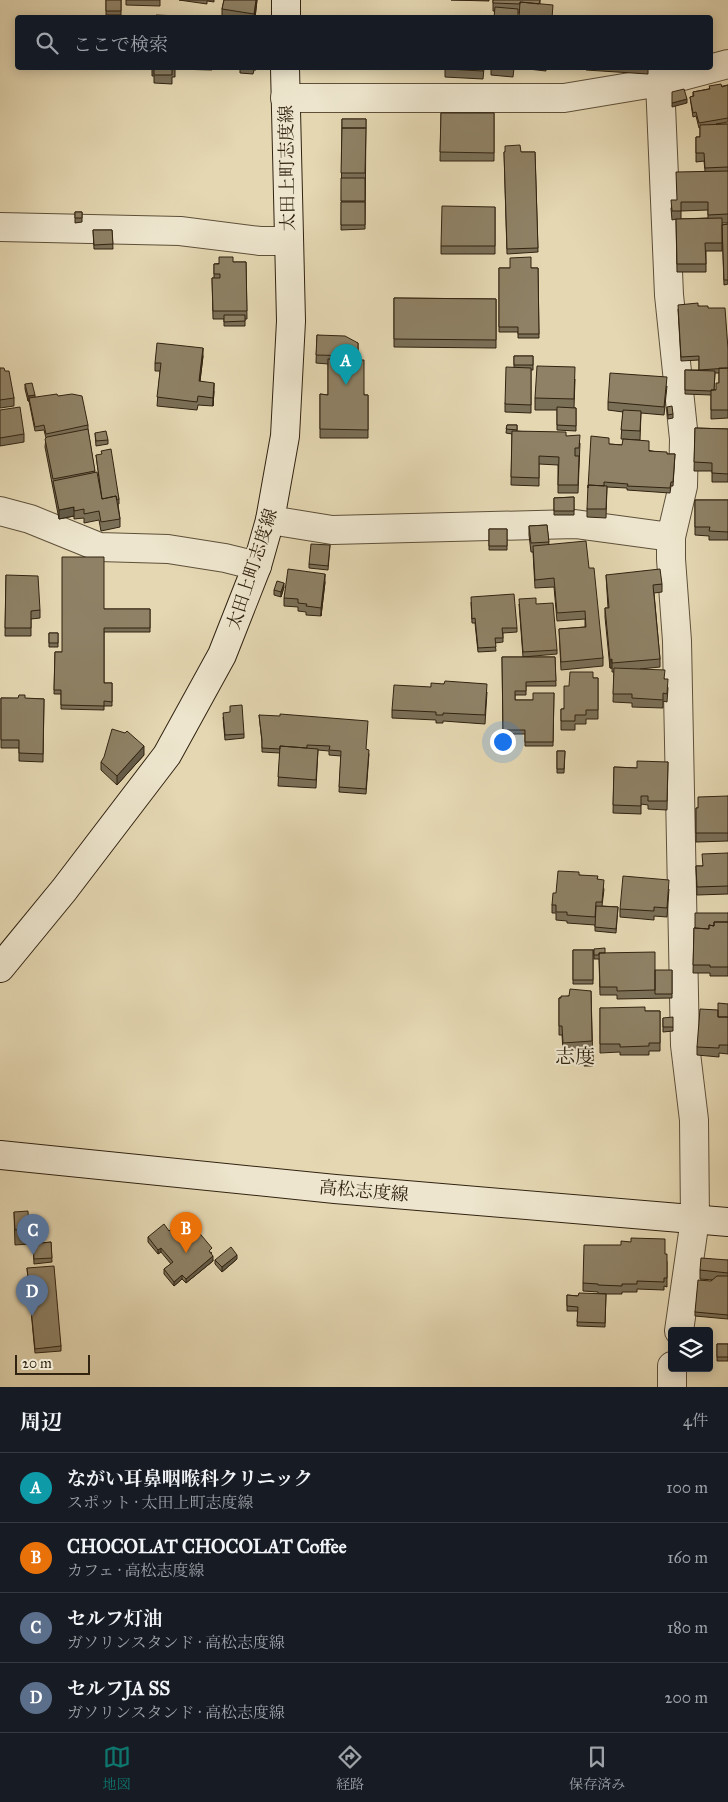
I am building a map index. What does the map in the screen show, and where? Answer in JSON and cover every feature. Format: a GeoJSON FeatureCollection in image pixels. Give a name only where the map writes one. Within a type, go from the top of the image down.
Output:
{"type":"FeatureCollection","features":[{"type":"Feature","properties":{"kind":"street"},"geometry":{"type":"LineString","coordinates":[[286,0],[286,15]]}},
{"type":"Feature","properties":{"kind":"street"},"geometry":{"type":"LineString","coordinates":[[713,68],[728,64]]}},
{"type":"Feature","properties":{"kind":"street","name":"太田上町志度線"},"geometry":{"type":"LineString","coordinates":[[0,968],[64,890],[167,755],[222,655],[256,566],[270,520],[286,436],[291,322],[285,70]]}},
{"type":"Feature","properties":{"kind":"street"},"geometry":{"type":"LineString","coordinates":[[285,98],[564,98],[660,82],[705,70]]}},
{"type":"Feature","properties":{"kind":"street"},"geometry":{"type":"LineString","coordinates":[[660,82],[669,295],[684,439],[683,486],[671,537],[677,641],[685,1045],[694,1120],[695,1219],[680,1327]]}},
{"type":"Feature","properties":{"kind":"street"},"geometry":{"type":"LineString","coordinates":[[0,227],[180,231],[260,241],[289,241]]}},
{"type":"Feature","properties":{"kind":"street"},"geometry":{"type":"LineString","coordinates":[[684,439],[710,438]]}},
{"type":"Feature","properties":{"kind":"street"},"geometry":{"type":"LineString","coordinates":[[0,511],[30,519],[99,547],[168,549],[225,558],[256,566]]}},
{"type":"Feature","properties":{"kind":"street"},"geometry":{"type":"LineString","coordinates":[[270,520],[332,530],[575,524],[671,537]]}},
{"type":"Feature","properties":{"kind":"street","name":"高松志度線"},"geometry":{"type":"LineString","coordinates":[[0,1155],[335,1189],[728,1222]]}},
{"type":"Feature","properties":{"kind":"street"},"geometry":{"type":"LineString","coordinates":[[672,1372],[672,1387]]}},
{"type":"Feature","properties":{"kind":"building"},"geometry":{"type":"Polygon","coordinates":[[[106,0],[121,0],[121,11],[106,11],[106,0]]]}},
{"type":"Feature","properties":{"kind":"building"},"geometry":{"type":"Polygon","coordinates":[[[224,0],[256,0],[254,14],[222,9],[224,0]]]}},
{"type":"Feature","properties":{"kind":"building"},"geometry":{"type":"Polygon","coordinates":[[[493,0],[540,0],[539,4],[520,2],[520,4],[493,3],[493,0]]]}},
{"type":"Feature","properties":{"kind":"building"},"geometry":{"type":"Polygon","coordinates":[[[520,2],[553,5],[552,15],[519,15],[520,2]]]}},
{"type":"Feature","properties":{"kind":"building"},"geometry":{"type":"Polygon","coordinates":[[[495,7],[518,9],[518,15],[494,15],[495,7]]]}},
{"type":"Feature","properties":{"kind":"building"},"geometry":{"type":"Polygon","coordinates":[[[154,70],[172,70],[172,75],[154,75],[154,70]]]}},
{"type":"Feature","properties":{"kind":"building"},"geometry":{"type":"Polygon","coordinates":[[[721,84],[722,87],[728,85],[728,118],[699,123],[696,112],[693,113],[690,97],[694,96],[693,92],[710,89],[709,86],[721,84]]]}},
{"type":"Feature","properties":{"kind":"building"},"geometry":{"type":"Polygon","coordinates":[[[684,89],[687,99],[672,103],[672,92],[684,89]]]}},
{"type":"Feature","properties":{"kind":"building"},"geometry":{"type":"Polygon","coordinates":[[[441,113],[494,113],[494,153],[440,152],[441,113]]]}},
{"type":"Feature","properties":{"kind":"building"},"geometry":{"type":"Polygon","coordinates":[[[342,119],[366,119],[366,128],[342,128],[342,119]]]}},
{"type":"Feature","properties":{"kind":"building"},"geometry":{"type":"Polygon","coordinates":[[[728,124],[728,167],[705,168],[704,153],[696,153],[696,137],[700,137],[700,125],[728,124]]]}},
{"type":"Feature","properties":{"kind":"building"},"geometry":{"type":"Polygon","coordinates":[[[342,128],[366,128],[365,173],[341,173],[342,128]]]}},
{"type":"Feature","properties":{"kind":"building"},"geometry":{"type":"Polygon","coordinates":[[[520,145],[521,152],[535,152],[538,248],[507,249],[504,152],[505,146],[520,145]]]}},
{"type":"Feature","properties":{"kind":"building"},"geometry":{"type":"Polygon","coordinates":[[[728,171],[728,214],[708,215],[708,202],[681,202],[681,211],[672,211],[671,200],[677,200],[676,172],[728,171]]]}},
{"type":"Feature","properties":{"kind":"building"},"geometry":{"type":"Polygon","coordinates":[[[341,178],[365,178],[365,201],[341,201],[341,178]]]}},
{"type":"Feature","properties":{"kind":"building"},"geometry":{"type":"Polygon","coordinates":[[[341,202],[365,202],[365,225],[341,225],[341,202]]]}},
{"type":"Feature","properties":{"kind":"building"},"geometry":{"type":"Polygon","coordinates":[[[442,206],[495,207],[495,246],[441,246],[442,206]]]}},
{"type":"Feature","properties":{"kind":"building"},"geometry":{"type":"Polygon","coordinates":[[[75,212],[82,212],[82,218],[75,218],[75,212]]]}},
{"type":"Feature","properties":{"kind":"building"},"geometry":{"type":"Polygon","coordinates":[[[722,218],[722,243],[705,243],[706,264],[677,264],[676,219],[722,218]]]}},
{"type":"Feature","properties":{"kind":"building"},"geometry":{"type":"Polygon","coordinates":[[[728,224],[728,280],[724,280],[722,225],[728,224]]]}},
{"type":"Feature","properties":{"kind":"building"},"geometry":{"type":"Polygon","coordinates":[[[93,230],[112,230],[113,244],[94,245],[93,230]]]}},
{"type":"Feature","properties":{"kind":"building"},"geometry":{"type":"Polygon","coordinates":[[[219,257],[233,257],[233,262],[246,262],[247,311],[213,311],[212,278],[220,278],[220,274],[214,274],[214,264],[219,264],[219,257]]]}},
{"type":"Feature","properties":{"kind":"building"},"geometry":{"type":"Polygon","coordinates":[[[531,257],[531,268],[538,268],[539,334],[518,334],[518,327],[499,327],[499,268],[510,268],[510,258],[531,257]]]}},
{"type":"Feature","properties":{"kind":"building"},"geometry":{"type":"Polygon","coordinates":[[[394,298],[496,299],[496,340],[394,339],[394,298]]]}},
{"type":"Feature","properties":{"kind":"building"},"geometry":{"type":"Polygon","coordinates":[[[698,303],[698,306],[708,306],[708,308],[725,308],[728,368],[699,370],[699,356],[681,357],[678,305],[698,303]]]}},
{"type":"Feature","properties":{"kind":"building"},"geometry":{"type":"Polygon","coordinates":[[[224,315],[245,315],[245,321],[224,322],[224,315]]]}},
{"type":"Feature","properties":{"kind":"building"},"geometry":{"type":"Polygon","coordinates":[[[317,335],[345,336],[358,343],[358,356],[316,355],[317,335]]]}},
{"type":"Feature","properties":{"kind":"building"},"geometry":{"type":"Polygon","coordinates":[[[157,343],[203,348],[199,381],[214,383],[213,398],[198,396],[197,402],[157,397],[161,363],[155,363],[157,343]]]}},
{"type":"Feature","properties":{"kind":"building"},"geometry":{"type":"Polygon","coordinates":[[[514,356],[533,356],[533,365],[514,365],[514,356]]]}},
{"type":"Feature","properties":{"kind":"building"},"geometry":{"type":"Polygon","coordinates":[[[328,359],[364,360],[364,395],[368,395],[368,430],[320,429],[320,394],[328,395],[328,359]]]}},
{"type":"Feature","properties":{"kind":"building"},"geometry":{"type":"Polygon","coordinates":[[[537,366],[575,367],[574,399],[535,398],[537,366]]]}},
{"type":"Feature","properties":{"kind":"building"},"geometry":{"type":"Polygon","coordinates":[[[506,367],[531,368],[531,405],[505,404],[506,367]]]}},
{"type":"Feature","properties":{"kind":"building"},"geometry":{"type":"Polygon","coordinates":[[[0,368],[9,371],[14,398],[0,400],[0,368]]]}},
{"type":"Feature","properties":{"kind":"building"},"geometry":{"type":"Polygon","coordinates":[[[719,368],[728,368],[728,410],[711,410],[711,390],[716,390],[716,383],[719,383],[719,368]]]}},
{"type":"Feature","properties":{"kind":"building"},"geometry":{"type":"Polygon","coordinates":[[[685,370],[715,371],[714,390],[685,390],[685,370]]]}},
{"type":"Feature","properties":{"kind":"building"},"geometry":{"type":"Polygon","coordinates":[[[610,373],[667,377],[664,407],[608,402],[610,373]]]}},
{"type":"Feature","properties":{"kind":"building"},"geometry":{"type":"Polygon","coordinates":[[[32,383],[35,395],[28,396],[25,384],[32,383]]]}},
{"type":"Feature","properties":{"kind":"building"},"geometry":{"type":"Polygon","coordinates":[[[57,394],[58,396],[72,394],[82,396],[88,425],[46,434],[44,425],[35,427],[29,398],[57,394]]]}},
{"type":"Feature","properties":{"kind":"building"},"geometry":{"type":"Polygon","coordinates":[[[672,406],[673,414],[668,415],[667,407],[672,406]]]}},
{"type":"Feature","properties":{"kind":"building"},"geometry":{"type":"Polygon","coordinates":[[[20,407],[24,434],[0,438],[0,410],[20,407]]]}},
{"type":"Feature","properties":{"kind":"building"},"geometry":{"type":"Polygon","coordinates":[[[557,407],[576,408],[576,426],[557,425],[557,407]]]}},
{"type":"Feature","properties":{"kind":"building"},"geometry":{"type":"Polygon","coordinates":[[[623,410],[641,411],[640,431],[621,430],[623,410]]]}},
{"type":"Feature","properties":{"kind":"building"},"geometry":{"type":"Polygon","coordinates":[[[507,425],[517,425],[517,430],[506,429],[507,425]]]}},
{"type":"Feature","properties":{"kind":"building"},"geometry":{"type":"Polygon","coordinates":[[[695,428],[728,429],[728,474],[712,473],[712,463],[694,462],[695,428]]]}},
{"type":"Feature","properties":{"kind":"building"},"geometry":{"type":"Polygon","coordinates":[[[88,429],[95,471],[53,479],[45,439],[88,429]]]}},
{"type":"Feature","properties":{"kind":"building"},"geometry":{"type":"Polygon","coordinates":[[[106,431],[108,440],[96,441],[95,433],[106,431]]]}},
{"type":"Feature","properties":{"kind":"building"},"geometry":{"type":"Polygon","coordinates":[[[512,431],[566,432],[566,436],[580,435],[579,448],[575,448],[575,456],[579,456],[578,485],[558,485],[559,457],[539,456],[539,478],[511,477],[512,431]]]}},
{"type":"Feature","properties":{"kind":"building"},"geometry":{"type":"Polygon","coordinates":[[[591,436],[609,438],[609,444],[622,445],[623,439],[649,441],[649,451],[675,454],[673,482],[671,482],[670,488],[627,486],[628,484],[604,482],[604,486],[588,485],[591,436]]]}},
{"type":"Feature","properties":{"kind":"building"},"geometry":{"type":"Polygon","coordinates":[[[111,449],[119,499],[117,500],[116,496],[102,499],[96,455],[102,454],[101,451],[111,449]]]}},
{"type":"Feature","properties":{"kind":"building"},"geometry":{"type":"Polygon","coordinates":[[[97,472],[102,499],[116,496],[120,519],[101,522],[99,511],[84,514],[84,509],[74,511],[74,507],[59,510],[53,481],[97,472]]]}},
{"type":"Feature","properties":{"kind":"building"},"geometry":{"type":"Polygon","coordinates":[[[588,485],[607,486],[606,509],[587,509],[588,485]]]}},
{"type":"Feature","properties":{"kind":"building"},"geometry":{"type":"Polygon","coordinates":[[[574,497],[574,511],[554,511],[554,498],[574,497]]]}},
{"type":"Feature","properties":{"kind":"building"},"geometry":{"type":"Polygon","coordinates":[[[695,500],[728,500],[728,532],[709,531],[710,527],[695,527],[695,500]]]}},
{"type":"Feature","properties":{"kind":"building"},"geometry":{"type":"Polygon","coordinates":[[[547,525],[549,542],[531,543],[529,526],[547,525]]]}},
{"type":"Feature","properties":{"kind":"building"},"geometry":{"type":"Polygon","coordinates":[[[489,529],[507,529],[507,546],[489,546],[489,529]]]}},
{"type":"Feature","properties":{"kind":"building"},"geometry":{"type":"Polygon","coordinates":[[[586,541],[589,568],[594,568],[603,658],[561,662],[559,629],[586,627],[585,611],[557,613],[554,578],[535,580],[533,546],[586,541]]]}},
{"type":"Feature","properties":{"kind":"building"},"geometry":{"type":"Polygon","coordinates":[[[311,544],[330,545],[328,566],[309,564],[311,544]]]}},
{"type":"Feature","properties":{"kind":"building"},"geometry":{"type":"Polygon","coordinates":[[[62,557],[104,557],[104,609],[150,609],[150,628],[104,628],[104,683],[112,683],[112,702],[104,701],[104,706],[61,705],[61,690],[54,690],[55,652],[62,652],[62,557]]]}},
{"type":"Feature","properties":{"kind":"building"},"geometry":{"type":"Polygon","coordinates":[[[288,569],[325,574],[321,608],[298,603],[298,599],[284,598],[288,569]]]}},
{"type":"Feature","properties":{"kind":"building"},"geometry":{"type":"Polygon","coordinates":[[[660,569],[662,584],[653,585],[660,659],[612,663],[612,659],[610,660],[605,608],[609,608],[606,575],[660,569]]]}},
{"type":"Feature","properties":{"kind":"building"},"geometry":{"type":"Polygon","coordinates":[[[6,575],[38,576],[40,610],[31,611],[31,628],[5,628],[6,575]]]}},
{"type":"Feature","properties":{"kind":"building"},"geometry":{"type":"Polygon","coordinates":[[[277,581],[284,583],[281,592],[274,590],[277,581]]]}},
{"type":"Feature","properties":{"kind":"building"},"geometry":{"type":"Polygon","coordinates":[[[514,594],[517,628],[502,628],[503,638],[495,638],[496,647],[478,648],[475,618],[472,619],[471,597],[514,594]]]}},
{"type":"Feature","properties":{"kind":"building"},"geometry":{"type":"Polygon","coordinates":[[[536,598],[536,604],[553,603],[557,650],[523,652],[519,599],[536,598]]]}},
{"type":"Feature","properties":{"kind":"building"},"geometry":{"type":"Polygon","coordinates":[[[49,633],[58,633],[58,643],[49,643],[49,633]]]}},
{"type":"Feature","properties":{"kind":"building"},"geometry":{"type":"Polygon","coordinates":[[[502,657],[555,657],[556,681],[526,682],[526,691],[515,691],[515,700],[533,700],[533,693],[554,693],[553,742],[525,742],[525,730],[503,730],[502,657]]]}},
{"type":"Feature","properties":{"kind":"building"},"geometry":{"type":"Polygon","coordinates":[[[614,668],[665,670],[664,679],[668,679],[667,694],[663,693],[663,700],[632,698],[632,694],[613,694],[614,668]]]}},
{"type":"Feature","properties":{"kind":"building"},"geometry":{"type":"Polygon","coordinates":[[[570,672],[593,672],[593,678],[598,678],[598,710],[586,710],[586,715],[575,715],[575,721],[561,721],[561,709],[564,709],[564,686],[569,686],[570,672]]]}},
{"type":"Feature","properties":{"kind":"building"},"geometry":{"type":"Polygon","coordinates":[[[445,681],[487,684],[485,715],[443,713],[443,715],[436,715],[436,712],[392,710],[394,685],[431,687],[431,683],[444,684],[445,681]]]}},
{"type":"Feature","properties":{"kind":"building"},"geometry":{"type":"Polygon","coordinates":[[[19,695],[25,695],[25,698],[44,699],[43,754],[19,753],[19,740],[1,740],[1,698],[18,698],[19,695]]]}},
{"type":"Feature","properties":{"kind":"building"},"geometry":{"type":"Polygon","coordinates":[[[242,705],[244,734],[225,735],[223,713],[230,712],[230,706],[242,705]]]}},
{"type":"Feature","properties":{"kind":"building"},"geometry":{"type":"Polygon","coordinates":[[[280,714],[368,721],[366,749],[369,750],[366,789],[339,787],[341,751],[329,750],[330,746],[307,745],[307,748],[280,746],[280,749],[262,748],[259,715],[280,716],[280,714]]]}},
{"type":"Feature","properties":{"kind":"building"},"geometry":{"type":"Polygon","coordinates":[[[112,729],[125,733],[127,731],[144,746],[117,776],[101,762],[112,729]]]}},
{"type":"Feature","properties":{"kind":"building"},"geometry":{"type":"Polygon","coordinates":[[[280,746],[318,749],[316,780],[278,777],[280,746]]]}},
{"type":"Feature","properties":{"kind":"building"},"geometry":{"type":"Polygon","coordinates":[[[557,751],[565,751],[564,769],[557,769],[557,751]]]}},
{"type":"Feature","properties":{"kind":"building"},"geometry":{"type":"Polygon","coordinates":[[[637,761],[668,762],[667,801],[648,801],[648,796],[641,796],[641,806],[613,805],[614,767],[637,768],[637,761]]]}},
{"type":"Feature","properties":{"kind":"building"},"geometry":{"type":"Polygon","coordinates":[[[728,796],[728,833],[696,833],[698,797],[728,796]]]}},
{"type":"Feature","properties":{"kind":"building"},"geometry":{"type":"Polygon","coordinates":[[[728,853],[728,886],[697,887],[696,866],[703,866],[702,854],[728,853]]]}},
{"type":"Feature","properties":{"kind":"building"},"geometry":{"type":"Polygon","coordinates":[[[558,871],[579,872],[579,875],[598,876],[597,879],[604,880],[602,902],[596,902],[595,917],[567,915],[567,912],[556,912],[556,905],[552,905],[553,893],[556,893],[558,871]]]}},
{"type":"Feature","properties":{"kind":"building"},"geometry":{"type":"Polygon","coordinates":[[[623,876],[669,880],[667,908],[654,907],[654,911],[620,909],[623,876]]]}},
{"type":"Feature","properties":{"kind":"building"},"geometry":{"type":"Polygon","coordinates":[[[596,906],[618,907],[616,929],[595,927],[596,906]]]}},
{"type":"Feature","properties":{"kind":"building"},"geometry":{"type":"Polygon","coordinates":[[[695,913],[728,913],[728,922],[714,922],[714,926],[709,925],[709,929],[695,928],[695,913]]]}},
{"type":"Feature","properties":{"kind":"building"},"geometry":{"type":"Polygon","coordinates":[[[714,922],[728,922],[728,967],[693,965],[694,928],[709,929],[709,925],[714,926],[714,922]]]}},
{"type":"Feature","properties":{"kind":"building"},"geometry":{"type":"Polygon","coordinates":[[[605,948],[605,953],[594,955],[594,949],[605,948]]]}},
{"type":"Feature","properties":{"kind":"building"},"geometry":{"type":"Polygon","coordinates":[[[573,950],[593,950],[593,980],[573,980],[573,950]]]}},
{"type":"Feature","properties":{"kind":"building"},"geometry":{"type":"Polygon","coordinates":[[[655,952],[655,990],[617,991],[617,987],[600,987],[599,953],[655,952]]]}},
{"type":"Feature","properties":{"kind":"building"},"geometry":{"type":"Polygon","coordinates":[[[655,970],[672,970],[672,994],[655,994],[655,970]]]}},
{"type":"Feature","properties":{"kind":"building"},"geometry":{"type":"Polygon","coordinates":[[[570,989],[591,991],[592,1041],[563,1043],[562,1026],[559,1026],[559,998],[561,996],[569,996],[570,989]]]}},
{"type":"Feature","properties":{"kind":"building"},"geometry":{"type":"Polygon","coordinates":[[[718,1003],[728,1004],[728,1017],[718,1017],[718,1003]]]}},
{"type":"Feature","properties":{"kind":"building"},"geometry":{"type":"Polygon","coordinates":[[[645,1007],[645,1011],[660,1011],[660,1043],[649,1043],[649,1046],[620,1047],[620,1044],[600,1044],[600,1008],[645,1007]]]}},
{"type":"Feature","properties":{"kind":"building"},"geometry":{"type":"Polygon","coordinates":[[[700,1009],[718,1010],[718,1017],[728,1017],[728,1045],[719,1045],[719,1048],[697,1047],[700,1009]]]}},
{"type":"Feature","properties":{"kind":"building"},"geometry":{"type":"Polygon","coordinates":[[[673,1017],[673,1027],[663,1027],[663,1018],[673,1017]]]}},
{"type":"Feature","properties":{"kind":"building"},"geometry":{"type":"Polygon","coordinates":[[[584,1048],[593,1049],[593,1061],[584,1061],[584,1048]]]}},
{"type":"Feature","properties":{"kind":"building"},"geometry":{"type":"Polygon","coordinates":[[[28,1211],[29,1229],[15,1230],[14,1212],[28,1211]]]}},
{"type":"Feature","properties":{"kind":"building"},"geometry":{"type":"Polygon","coordinates":[[[186,1217],[212,1248],[209,1251],[213,1256],[186,1279],[182,1275],[174,1282],[164,1269],[173,1262],[161,1248],[158,1250],[148,1237],[164,1224],[169,1231],[186,1217]]]}},
{"type":"Feature","properties":{"kind":"building"},"geometry":{"type":"Polygon","coordinates":[[[631,1238],[665,1239],[667,1278],[664,1278],[664,1282],[637,1281],[637,1284],[622,1284],[622,1286],[583,1283],[584,1245],[621,1245],[621,1241],[631,1242],[631,1238]]]}},
{"type":"Feature","properties":{"kind":"building"},"geometry":{"type":"Polygon","coordinates":[[[51,1242],[52,1258],[34,1259],[33,1244],[51,1242]]]}},
{"type":"Feature","properties":{"kind":"building"},"geometry":{"type":"Polygon","coordinates":[[[231,1247],[237,1255],[222,1267],[215,1260],[231,1247]]]}},
{"type":"Feature","properties":{"kind":"building"},"geometry":{"type":"Polygon","coordinates":[[[701,1258],[728,1260],[728,1273],[700,1270],[701,1258]]]}},
{"type":"Feature","properties":{"kind":"building"},"geometry":{"type":"Polygon","coordinates":[[[54,1266],[61,1346],[35,1349],[27,1268],[54,1266]]]}},
{"type":"Feature","properties":{"kind":"building"},"geometry":{"type":"Polygon","coordinates":[[[717,1276],[728,1276],[728,1315],[695,1312],[698,1280],[711,1281],[717,1276]]]}},
{"type":"Feature","properties":{"kind":"building"},"geometry":{"type":"Polygon","coordinates":[[[579,1293],[606,1294],[605,1323],[577,1322],[578,1307],[567,1306],[567,1295],[578,1296],[579,1293]]]}},
{"type":"Feature","properties":{"kind":"building"},"geometry":{"type":"Polygon","coordinates":[[[717,1344],[728,1344],[728,1357],[717,1357],[717,1344]]]}},
{"type":"Feature","properties":{"kind":"place","name":"ながい耳鼻咽喉科クリニック"},"geometry":{"type":"Point","coordinates":[346,385]}},
{"type":"Feature","properties":{"kind":"place","name":"CHOCOLAT CHOCOLAT Coffee"},"geometry":{"type":"Point","coordinates":[186,1253]}},
{"type":"Feature","properties":{"kind":"place","name":"セルフ灯油"},"geometry":{"type":"Point","coordinates":[33,1255]}},
{"type":"Feature","properties":{"kind":"place","name":"セルフJA SS"},"geometry":{"type":"Point","coordinates":[32,1316]}},
{"type":"Feature","properties":{"kind":"district","name":"志度"},"geometry":{"type":"Point","coordinates":[575,1056]}}]}
